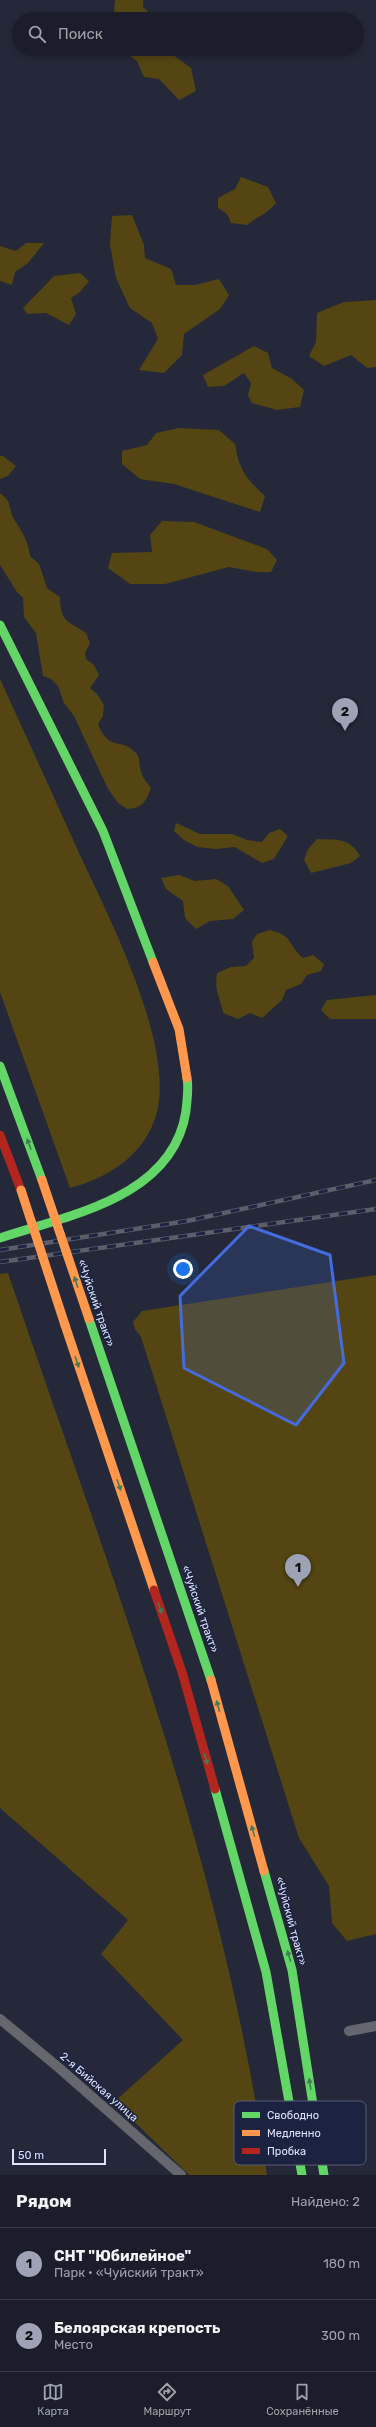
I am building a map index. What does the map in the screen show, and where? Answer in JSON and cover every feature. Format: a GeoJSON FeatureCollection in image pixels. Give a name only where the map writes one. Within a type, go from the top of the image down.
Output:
{"type":"FeatureCollection","features":[{"type":"Feature","properties":{"kind":"highway"},"geometry":{"type":"LineString","coordinates":[[0,625],[103,831],[179,1029],[189,1088],[185,1117],[179,1137],[172,1150],[145,1181],[109,1202],[0,1238]]}},
{"type":"Feature","properties":{"kind":"highway","name":"«Чуйский тракт»"},"geometry":{"type":"LineString","coordinates":[[0,1066],[42,1180],[207,1667],[292,1970],[312,2101]]}},
{"type":"Feature","properties":{"kind":"highway"},"geometry":{"type":"LineString","coordinates":[[0,1135],[21,1190],[186,1687],[266,1972],[290,2101]]}},
{"type":"Feature","properties":{"kind":"highway"},"geometry":{"type":"LineString","coordinates":[[296,2175],[300,2165]]}},
{"type":"Feature","properties":{"kind":"highway"},"geometry":{"type":"LineString","coordinates":[[301,2165],[302,2175]]}},
{"type":"Feature","properties":{"kind":"highway","name":"«Чуйский тракт»"},"geometry":{"type":"LineString","coordinates":[[322,2165],[324,2175]]}},
{"type":"Feature","properties":{"kind":"street","name":"2-я Бийская улица"},"geometry":{"type":"LineString","coordinates":[[0,2019],[58,2067],[181,2175]]}},
{"type":"Feature","properties":{"kind":"street"},"geometry":{"type":"LineString","coordinates":[[349,2031],[376,2026]]}},
{"type":"Feature","properties":{"kind":"highlighted area"},"geometry":{"type":"Polygon","coordinates":[[[249,1226],[330,1255],[344,1363],[296,1425],[184,1368],[180,1296],[249,1226]]]}},
{"type":"Feature","properties":{"kind":"shaded area"},"geometry":{"type":"Polygon","coordinates":[[[115,0],[143,0],[143,7],[149,12],[114,12],[115,0]]]}},
{"type":"Feature","properties":{"kind":"shaded area"},"geometry":{"type":"Polygon","coordinates":[[[130,56],[175,56],[191,68],[196,91],[179,100],[159,79],[144,77],[137,61],[130,56]]]}},
{"type":"Feature","properties":{"kind":"shaded area"},"geometry":{"type":"Polygon","coordinates":[[[241,177],[268,187],[276,203],[269,211],[247,225],[231,223],[227,214],[218,208],[218,198],[235,189],[241,177]]]}},
{"type":"Feature","properties":{"kind":"shaded area"},"geometry":{"type":"Polygon","coordinates":[[[132,215],[144,245],[145,258],[171,269],[176,285],[195,285],[219,279],[229,295],[220,309],[184,334],[182,355],[164,373],[139,370],[158,339],[152,323],[130,308],[116,278],[110,244],[112,216],[132,215]]]}},
{"type":"Feature","properties":{"kind":"shaded area"},"geometry":{"type":"Polygon","coordinates":[[[26,243],[44,243],[28,263],[15,272],[12,285],[0,281],[0,246],[16,251],[26,243]]]}},
{"type":"Feature","properties":{"kind":"shaded area"},"geometry":{"type":"Polygon","coordinates":[[[80,273],[89,281],[80,292],[71,298],[76,314],[69,325],[46,313],[27,314],[23,308],[54,276],[80,273]]]}},
{"type":"Feature","properties":{"kind":"shaded area"},"geometry":{"type":"Polygon","coordinates":[[[376,300],[376,367],[367,368],[351,355],[324,366],[309,356],[316,342],[317,313],[344,302],[376,300]]]}},
{"type":"Feature","properties":{"kind":"shaded area"},"geometry":{"type":"Polygon","coordinates":[[[254,346],[268,353],[272,368],[292,379],[304,390],[300,407],[277,410],[252,403],[248,395],[251,383],[244,373],[224,386],[208,387],[203,375],[254,346]]]}},
{"type":"Feature","properties":{"kind":"shaded area"},"geometry":{"type":"Polygon","coordinates":[[[179,428],[219,430],[235,444],[239,461],[244,473],[265,496],[260,512],[174,484],[140,479],[122,464],[122,451],[147,445],[156,433],[179,428]]]}},
{"type":"Feature","properties":{"kind":"shaded area"},"geometry":{"type":"Polygon","coordinates":[[[0,456],[3,456],[16,466],[8,476],[0,479],[0,456]]]}},
{"type":"Feature","properties":{"kind":"shaded area"},"geometry":{"type":"Polygon","coordinates":[[[0,493],[9,503],[12,515],[26,541],[30,556],[39,564],[47,588],[60,597],[60,605],[63,616],[70,623],[86,633],[90,643],[85,653],[86,659],[94,665],[99,675],[90,688],[97,694],[104,705],[103,716],[98,724],[106,738],[115,743],[124,745],[135,752],[139,759],[142,774],[151,788],[145,801],[140,806],[127,809],[118,803],[108,789],[74,716],[64,703],[58,686],[51,679],[43,676],[36,633],[24,617],[23,598],[17,592],[0,565],[0,493]]]}},
{"type":"Feature","properties":{"kind":"shaded area"},"geometry":{"type":"Polygon","coordinates":[[[162,521],[194,522],[267,549],[277,560],[271,572],[256,572],[229,567],[165,584],[130,584],[108,568],[112,553],[152,552],[150,535],[162,521]]]}},
{"type":"Feature","properties":{"kind":"shaded area"},"geometry":{"type":"Polygon","coordinates":[[[0,679],[106,911],[134,976],[154,1042],[159,1073],[159,1101],[155,1118],[149,1133],[140,1147],[115,1168],[101,1177],[70,1188],[0,992],[0,679]]]}},
{"type":"Feature","properties":{"kind":"shaded area"},"geometry":{"type":"Polygon","coordinates":[[[176,823],[200,834],[232,834],[247,840],[262,842],[269,833],[280,829],[288,836],[274,859],[262,863],[235,847],[216,849],[197,847],[184,840],[174,831],[176,823]]]}},
{"type":"Feature","properties":{"kind":"shaded area"},"geometry":{"type":"Polygon","coordinates":[[[317,839],[342,841],[351,845],[360,856],[351,863],[311,873],[304,860],[308,849],[317,839]]]}},
{"type":"Feature","properties":{"kind":"shaded area"},"geometry":{"type":"Polygon","coordinates":[[[179,875],[195,881],[216,879],[228,886],[244,910],[233,919],[210,921],[196,929],[185,918],[183,901],[166,889],[161,878],[179,875]]]}},
{"type":"Feature","properties":{"kind":"shaded area"},"geometry":{"type":"Polygon","coordinates":[[[270,930],[278,932],[287,938],[303,958],[313,955],[324,964],[321,971],[307,975],[301,984],[286,990],[282,1000],[262,1018],[250,1013],[238,1019],[223,1013],[216,985],[217,973],[231,967],[246,966],[254,958],[252,942],[257,934],[270,930]]]}},
{"type":"Feature","properties":{"kind":"shaded area"},"geometry":{"type":"Polygon","coordinates":[[[376,995],[376,1019],[330,1019],[321,1010],[327,1000],[376,995]]]}},
{"type":"Feature","properties":{"kind":"shaded area"},"geometry":{"type":"Polygon","coordinates":[[[8,1273],[123,1606],[193,1831],[222,1944],[248,2059],[255,2101],[234,2101],[234,2165],[265,2165],[267,2175],[189,2175],[114,2102],[183,2040],[101,1954],[128,1920],[0,1808],[0,1274],[8,1273]]]}},
{"type":"Feature","properties":{"kind":"shaded area"},"geometry":{"type":"Polygon","coordinates":[[[376,1275],[376,1934],[347,1941],[332,1923],[329,1886],[299,1838],[141,1337],[135,1329],[133,1322],[142,1311],[376,1275]]]}},
{"type":"Feature","properties":{"kind":"railway"},"geometry":{"type":"LineString","coordinates":[[0,1250],[187,1221],[376,1180]]}},
{"type":"Feature","properties":{"kind":"railway"},"geometry":{"type":"LineString","coordinates":[[0,1262],[376,1209]]}},
{"type":"Feature","properties":{"kind":"traffic: fast"},"geometry":{"type":"LineString","coordinates":[[0,625],[103,831],[153,962]]}},
{"type":"Feature","properties":{"kind":"traffic: fast"},"geometry":{"type":"LineString","coordinates":[[0,1066],[42,1180]]}},
{"type":"Feature","properties":{"kind":"traffic: fast"},"geometry":{"type":"LineString","coordinates":[[0,1238],[86,1211],[114,1198],[140,1183],[161,1164],[177,1140],[186,1111],[188,1090],[187,1078]]}},
{"type":"Feature","properties":{"kind":"traffic: fast"},"geometry":{"type":"LineString","coordinates":[[89,1319],[211,1680]]}},
{"type":"Feature","properties":{"kind":"traffic: fast"},"geometry":{"type":"LineString","coordinates":[[215,1789],[266,1972],[289,2101]]}},
{"type":"Feature","properties":{"kind":"traffic: fast"},"geometry":{"type":"LineString","coordinates":[[264,1871],[292,1970],[312,2101]]}},
{"type":"Feature","properties":{"kind":"traffic: fast"},"geometry":{"type":"LineString","coordinates":[[300,2165],[302,2175]]}},
{"type":"Feature","properties":{"kind":"traffic: fast"},"geometry":{"type":"LineString","coordinates":[[322,2165],[324,2175]]}},
{"type":"Feature","properties":{"kind":"traffic: slow"},"geometry":{"type":"LineString","coordinates":[[153,962],[179,1029],[187,1078]]}},
{"type":"Feature","properties":{"kind":"traffic: slow"},"geometry":{"type":"LineString","coordinates":[[42,1180],[89,1319]]}},
{"type":"Feature","properties":{"kind":"traffic: slow"},"geometry":{"type":"LineString","coordinates":[[21,1190],[65,1325]]}},
{"type":"Feature","properties":{"kind":"traffic: slow"},"geometry":{"type":"LineString","coordinates":[[65,1325],[154,1590]]}},
{"type":"Feature","properties":{"kind":"traffic: slow"},"geometry":{"type":"LineString","coordinates":[[211,1680],[264,1871]]}},
{"type":"Feature","properties":{"kind":"traffic: jam"},"geometry":{"type":"LineString","coordinates":[[0,1135],[21,1190]]}},
{"type":"Feature","properties":{"kind":"traffic: jam"},"geometry":{"type":"LineString","coordinates":[[154,1590],[182,1672],[215,1789]]}},
{"type":"Feature","properties":{"kind":"place","name":"Белоярская крепость"},"geometry":{"type":"Point","coordinates":[345,731]}},
{"type":"Feature","properties":{"kind":"place","name":"СНТ \"Юбилейное\""},"geometry":{"type":"Point","coordinates":[298,1587]}}]}
